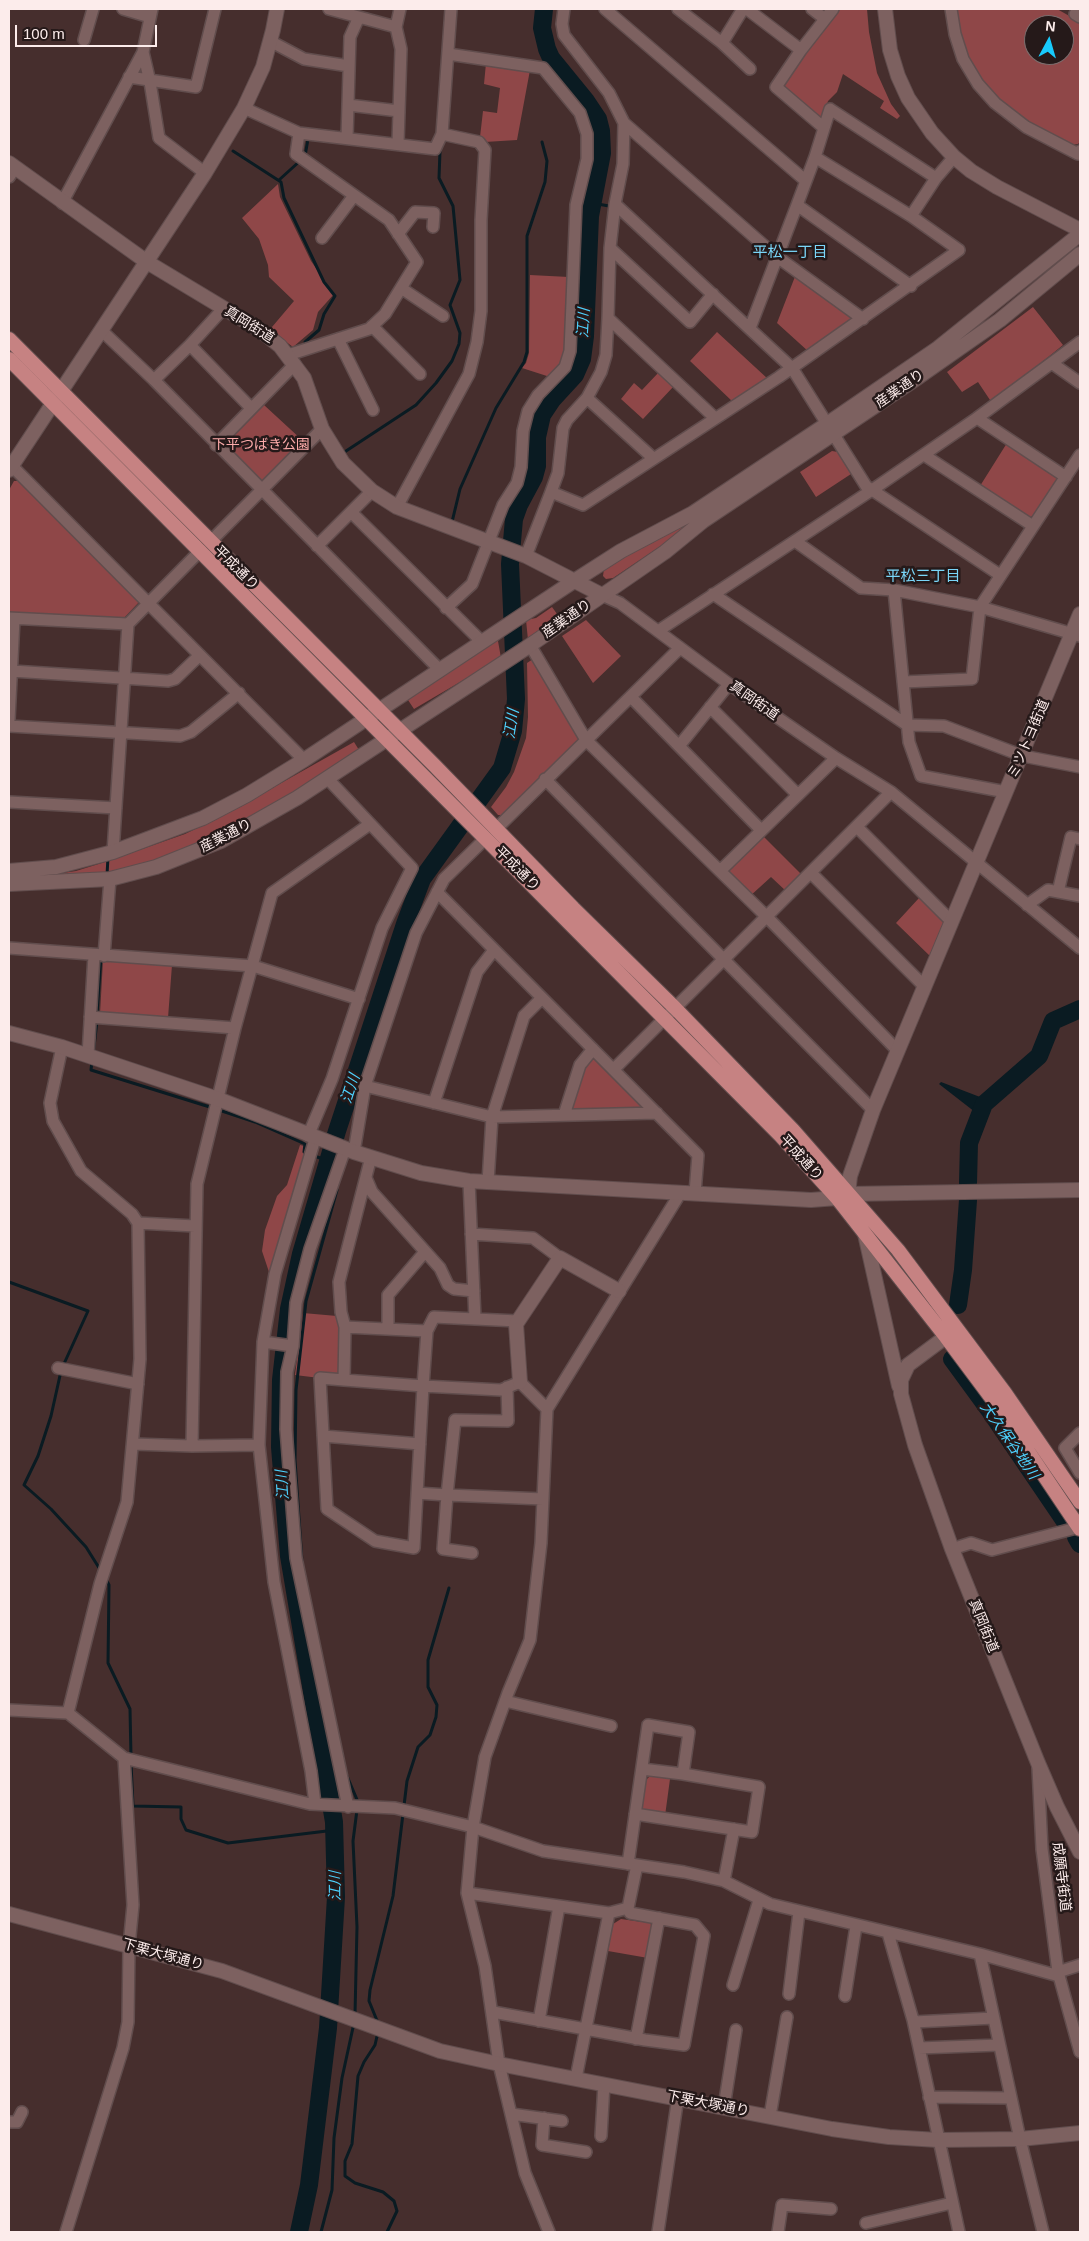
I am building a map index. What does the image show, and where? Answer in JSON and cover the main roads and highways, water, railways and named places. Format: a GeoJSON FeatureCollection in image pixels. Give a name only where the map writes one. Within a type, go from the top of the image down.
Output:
{"type":"FeatureCollection","features":[{"type":"Feature","properties":{"kind":"main road","name":"平成通り"},"geometry":{"type":"LineString","coordinates":[[9,339],[56,397]]}},
{"type":"Feature","properties":{"kind":"main road","name":"平成通り"},"geometry":{"type":"LineString","coordinates":[[9,358],[56,397],[205,546],[379,710],[392,734]]}},
{"type":"Feature","properties":{"kind":"main road","name":"平成通り"},"geometry":{"type":"LineString","coordinates":[[205,546],[367,718],[392,734],[461,803],[670,1013],[750,1102],[898,1250],[1004,1416],[1080,1528]]}},
{"type":"Feature","properties":{"kind":"main road","name":"平成通り"},"geometry":{"type":"LineString","coordinates":[[842,1196],[865,1234],[952,1333],[1080,1502]]}},
{"type":"Feature","properties":{"kind":"water"},"geometry":{"type":"Polygon","coordinates":[[[941,1082],[980,1097],[975,1112],[939,1084],[941,1082]]]}},
{"type":"Feature","properties":{"kind":"waterway","name":"江川"},"geometry":{"type":"LineString","coordinates":[[299,2232],[309,2185],[328,2028],[336,1897],[334,1822],[289,1556],[280,1447],[281,1380],[289,1309],[301,1254],[337,1131],[405,924],[422,879],[502,768],[513,731],[516,699],[510,564],[514,519],[519,505],[534,477],[537,466],[537,437],[542,415],[552,400],[575,375],[582,359],[585,336],[590,216],[602,153],[601,131],[598,119],[551,58],[547,49],[542,28],[544,9]]}},
{"type":"Feature","properties":{"kind":"waterway"},"geometry":{"type":"LineString","coordinates":[[305,156],[308,139]]}},
{"type":"Feature","properties":{"kind":"waterway"},"geometry":{"type":"LineString","coordinates":[[452,522],[460,489],[496,408],[524,362],[527,352],[527,236],[545,182],[547,161],[542,142]]}},
{"type":"Feature","properties":{"kind":"waterway"},"geometry":{"type":"LineString","coordinates":[[233,151],[281,182],[284,198],[324,282],[335,296],[324,314],[319,330],[305,342]]}},
{"type":"Feature","properties":{"kind":"waterway"},"geometry":{"type":"LineString","coordinates":[[343,453],[416,405],[436,383],[452,361],[459,344],[460,333],[450,305],[460,280],[453,206],[439,178],[440,151]]}},
{"type":"Feature","properties":{"kind":"waterway"},"geometry":{"type":"LineString","coordinates":[[279,180],[301,160]]}},
{"type":"Feature","properties":{"kind":"waterway"},"geometry":{"type":"LineString","coordinates":[[592,203],[609,206]]}},
{"type":"Feature","properties":{"kind":"waterway"},"geometry":{"type":"LineString","coordinates":[[107,875],[108,857]]}},
{"type":"Feature","properties":{"kind":"waterway"},"geometry":{"type":"LineString","coordinates":[[97,1015],[101,956]]}},
{"type":"Feature","properties":{"kind":"waterway","name":"大久保谷地川"},"geometry":{"type":"LineString","coordinates":[[968,1183],[969,1143],[984,1104],[1039,1056],[1053,1021],[1080,1009]]}},
{"type":"Feature","properties":{"kind":"waterway"},"geometry":{"type":"LineString","coordinates":[[93,1055],[97,1021]]}},
{"type":"Feature","properties":{"kind":"waterway"},"geometry":{"type":"LineString","coordinates":[[92,1061],[91,1070],[213,1108]]}},
{"type":"Feature","properties":{"kind":"waterway"},"geometry":{"type":"LineString","coordinates":[[219,1110],[255,1122],[305,1144],[304,1152],[328,1161]]}},
{"type":"Feature","properties":{"kind":"waterway","name":"大久保谷地川"},"geometry":{"type":"LineString","coordinates":[[975,1112],[978,1119]]}},
{"type":"Feature","properties":{"kind":"waterway"},"geometry":{"type":"LineString","coordinates":[[302,1562],[295,1460],[296,1390],[306,1301],[337,1190],[321,1185]]}},
{"type":"Feature","properties":{"kind":"waterway","name":"大久保谷地川"},"geometry":{"type":"LineString","coordinates":[[958,1305],[963,1270],[968,1200]]}},
{"type":"Feature","properties":{"kind":"waterway"},"geometry":{"type":"LineString","coordinates":[[9,1282],[88,1311],[63,1366]]}},
{"type":"Feature","properties":{"kind":"waterway","name":"大久保谷地川"},"geometry":{"type":"LineString","coordinates":[[952,1359],[990,1411],[1066,1523]]}},
{"type":"Feature","properties":{"kind":"waterway"},"geometry":{"type":"LineString","coordinates":[[61,1371],[51,1416],[38,1456],[24,1485],[51,1509],[86,1547],[101,1571]]}},
{"type":"Feature","properties":{"kind":"waterway","name":"大久保谷地川"},"geometry":{"type":"LineString","coordinates":[[1076,1537],[1080,1544]]}},
{"type":"Feature","properties":{"kind":"waterway"},"geometry":{"type":"LineString","coordinates":[[106,1579],[109,1585],[108,1663],[130,1709],[131,1757]]}},
{"type":"Feature","properties":{"kind":"waterway"},"geometry":{"type":"LineString","coordinates":[[378,2023],[369,2001],[370,1990],[393,1896],[407,1781],[418,1747],[430,1735],[436,1717],[437,1705],[428,1687],[428,1660],[449,1588]]}},
{"type":"Feature","properties":{"kind":"waterway"},"geometry":{"type":"LineString","coordinates":[[131,1763],[133,1806],[181,1807],[181,1819],[186,1830],[228,1843],[335,1830]]}},
{"type":"Feature","properties":{"kind":"waterway"},"geometry":{"type":"LineString","coordinates":[[347,1776],[358,1802],[353,1841],[357,1927],[355,2014]]}},
{"type":"Feature","properties":{"kind":"waterway"},"geometry":{"type":"LineString","coordinates":[[321,2232],[332,2190],[334,2138],[342,2078],[354,2023]]}},
{"type":"Feature","properties":{"kind":"waterway"},"geometry":{"type":"LineString","coordinates":[[378,2032],[375,2045],[358,2076],[352,2144],[345,2161],[345,2176],[355,2183],[383,2192],[394,2201],[397,2211],[387,2232]]}},
{"type":"Feature","properties":{"kind":"district","name":"平松一丁目"},"geometry":{"type":"Point","coordinates":[790,253]}},
{"type":"Feature","properties":{"kind":"district","name":"平松三丁目"},"geometry":{"type":"Point","coordinates":[923,577]}},
{"type":"Feature","properties":{"kind":"park label","name":"下平つばき公園"},"geometry":{"type":"Point","coordinates":[261,445]}}]}
